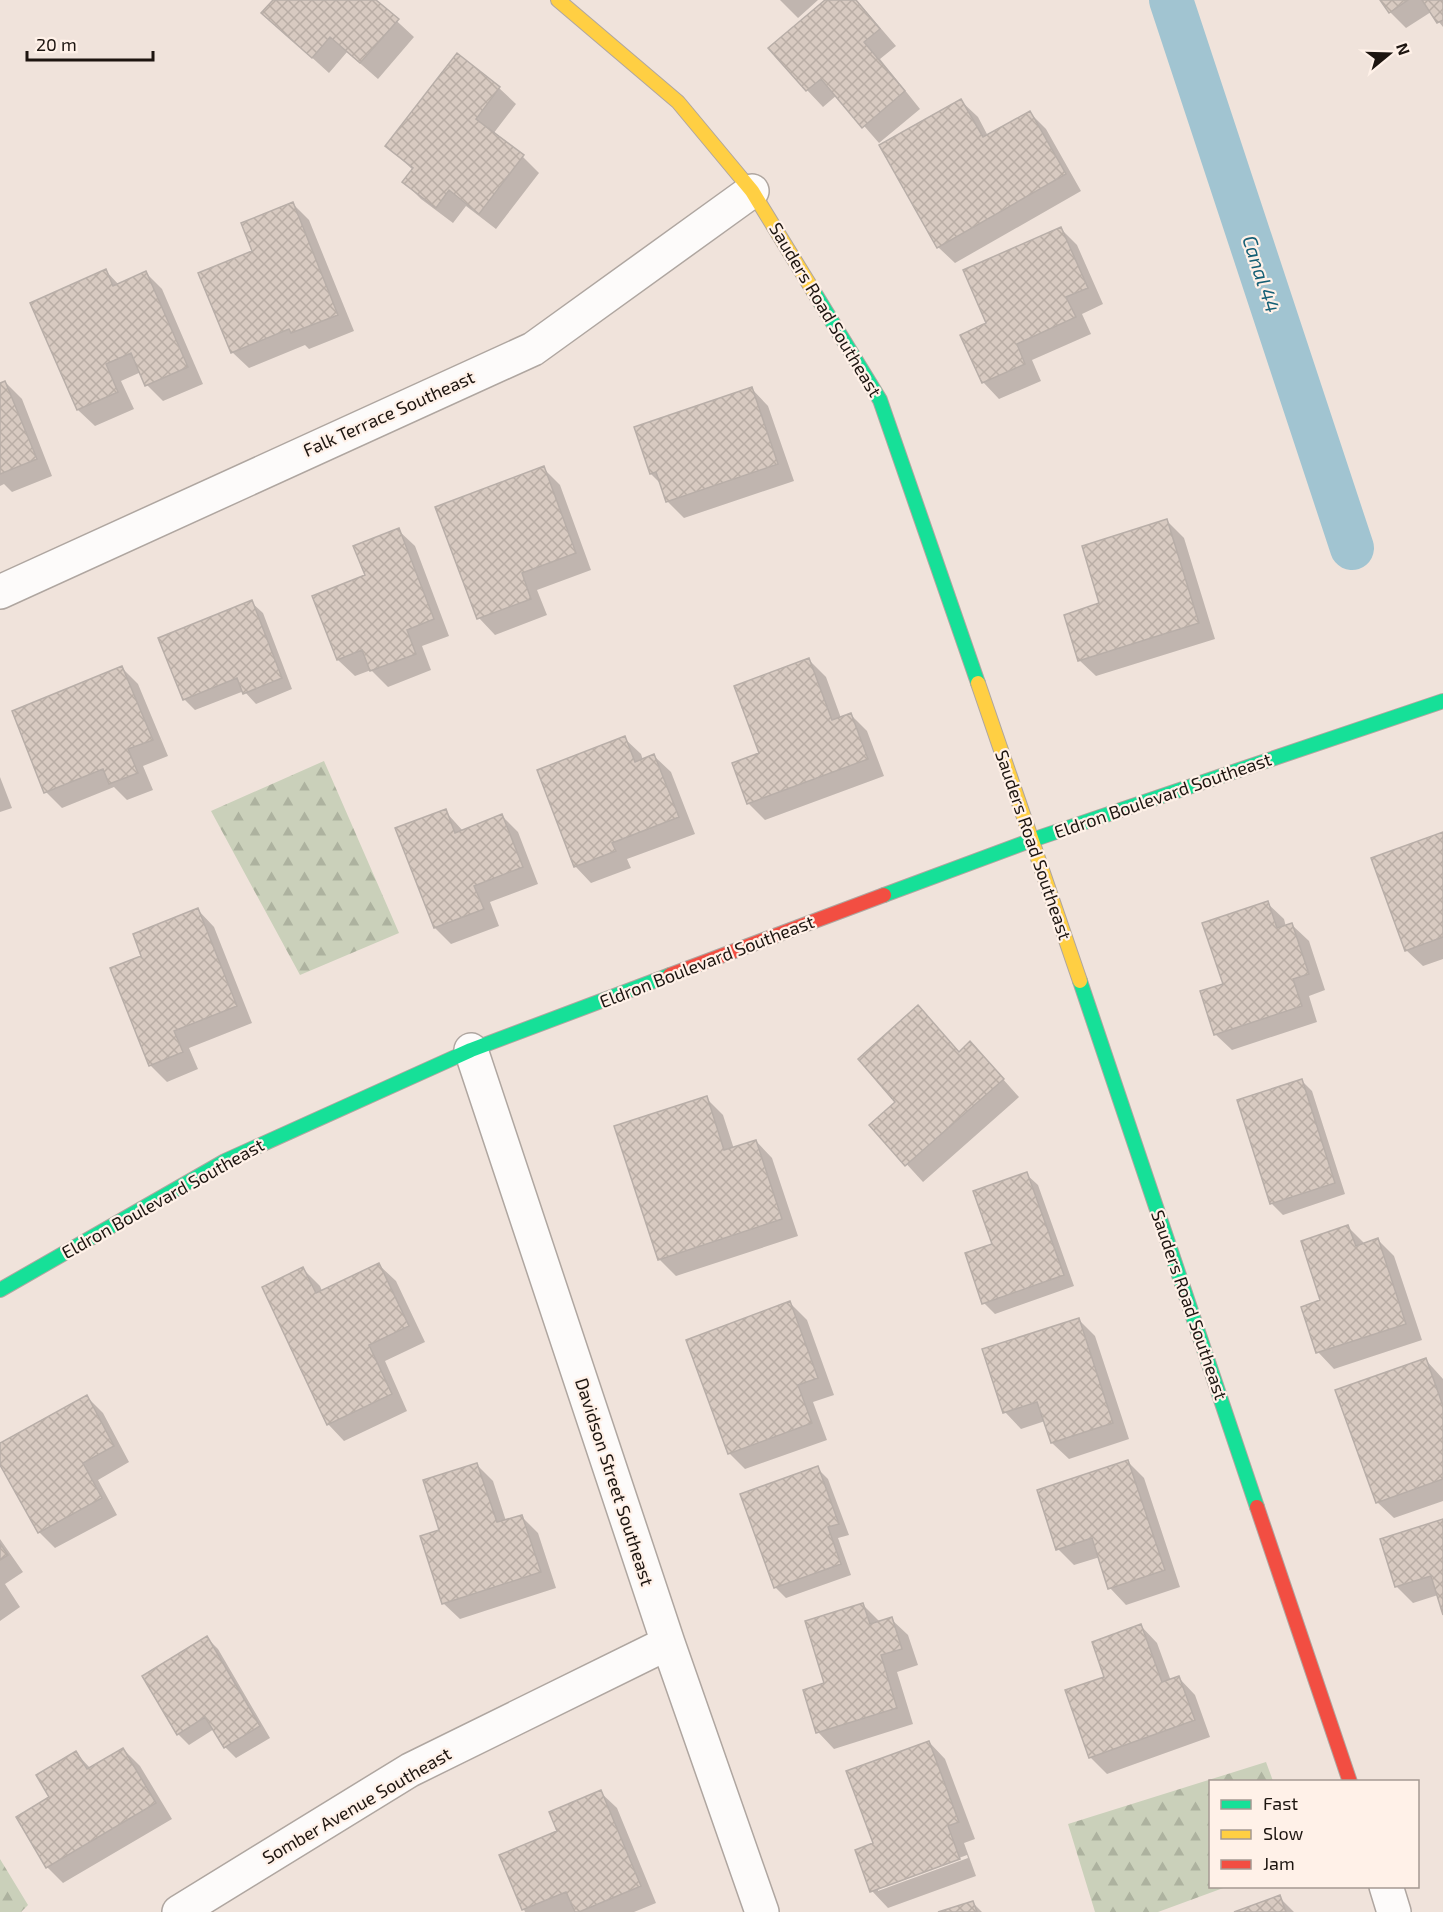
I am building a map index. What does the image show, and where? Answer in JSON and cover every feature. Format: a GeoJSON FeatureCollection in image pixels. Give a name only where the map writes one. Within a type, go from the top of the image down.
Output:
{"type":"FeatureCollection","features":[{"type":"Feature","properties":{"kind":"street","name":"Sauders Road Southeast"},"geometry":{"type":"LineString","coordinates":[[558,0],[678,102],[752,191],[880,400],[1032,840],[1349,1780]]}},
{"type":"Feature","properties":{"kind":"street","name":"Falk Terrace Southeast"},"geometry":{"type":"LineString","coordinates":[[0,592],[533,349],[752,191]]}},
{"type":"Feature","properties":{"kind":"street","name":"Eldron Boulevard Southeast"},"geometry":{"type":"LineString","coordinates":[[0,1290],[225,1161],[471,1050],[1032,840],[1443,701]]}},
{"type":"Feature","properties":{"kind":"street","name":"Davidson Street Southeast"},"geometry":{"type":"LineString","coordinates":[[471,1050],[668,1643],[762,1912]]}},
{"type":"Feature","properties":{"kind":"street","name":"Somber Avenue Southeast"},"geometry":{"type":"LineString","coordinates":[[179,1912],[410,1770],[668,1643]]}},
{"type":"Feature","properties":{"kind":"street"},"geometry":{"type":"LineString","coordinates":[[1386,1888],[1394,1912]]}},
{"type":"Feature","properties":{"kind":"green space"},"geometry":{"type":"Polygon","coordinates":[[[324,761],[399,933],[300,975],[211,811],[324,761]]]}},
{"type":"Feature","properties":{"kind":"green space"},"geometry":{"type":"Polygon","coordinates":[[[1266,1762],[1273,1780],[1209,1780],[1209,1888],[1223,1888],[1158,1912],[1095,1912],[1068,1824],[1266,1762]]]}},
{"type":"Feature","properties":{"kind":"green space"},"geometry":{"type":"Polygon","coordinates":[[[0,1859],[28,1905],[21,1912],[0,1912],[0,1859]]]}},
{"type":"Feature","properties":{"kind":"building"},"geometry":{"type":"Polygon","coordinates":[[[273,0],[376,0],[399,19],[360,63],[330,37],[312,58],[261,13],[273,0]]]}},
{"type":"Feature","properties":{"kind":"building"},"geometry":{"type":"Polygon","coordinates":[[[825,0],[856,0],[880,29],[864,42],[905,91],[862,128],[821,79],[806,91],[768,48],[825,0]]]}},
{"type":"Feature","properties":{"kind":"building"},"geometry":{"type":"Polygon","coordinates":[[[1380,0],[1408,0],[1389,13],[1380,0]]]}},
{"type":"Feature","properties":{"kind":"building"},"geometry":{"type":"Polygon","coordinates":[[[1422,0],[1443,0],[1443,20],[1437,23],[1422,0]]]}},
{"type":"Feature","properties":{"kind":"building"},"geometry":{"type":"Polygon","coordinates":[[[457,53],[500,87],[476,119],[524,155],[479,214],[449,190],[436,208],[402,182],[413,168],[385,146],[457,53]]]}},
{"type":"Feature","properties":{"kind":"building"},"geometry":{"type":"Polygon","coordinates":[[[961,99],[983,137],[1030,111],[1066,174],[937,248],[879,145],[961,99]]]}},
{"type":"Feature","properties":{"kind":"building"},"geometry":{"type":"Polygon","coordinates":[[[293,202],[338,315],[291,333],[289,329],[231,353],[198,273],[252,251],[241,223],[293,202]]]}},
{"type":"Feature","properties":{"kind":"building"},"geometry":{"type":"Polygon","coordinates":[[[1061,227],[1088,288],[1066,297],[1076,317],[1017,344],[1025,364],[982,383],[960,335],[986,323],[963,270],[1061,227]]]}},
{"type":"Feature","properties":{"kind":"building"},"geometry":{"type":"Polygon","coordinates":[[[106,269],[113,286],[146,271],[188,367],[145,386],[131,353],[106,364],[118,392],[77,410],[30,303],[106,269]]]}},
{"type":"Feature","properties":{"kind":"building"},"geometry":{"type":"Polygon","coordinates":[[[5,381],[37,459],[0,474],[0,383],[5,381]]]}},
{"type":"Feature","properties":{"kind":"building"},"geometry":{"type":"Polygon","coordinates":[[[752,387],[778,464],[666,502],[656,472],[650,474],[634,427],[752,387]]]}},
{"type":"Feature","properties":{"kind":"building"},"geometry":{"type":"Polygon","coordinates":[[[544,466],[576,553],[522,573],[531,599],[477,619],[435,507],[544,466]]]}},
{"type":"Feature","properties":{"kind":"building"},"geometry":{"type":"Polygon","coordinates":[[[1167,519],[1199,623],[1078,661],[1064,615],[1099,603],[1082,546],[1167,519]]]}},
{"type":"Feature","properties":{"kind":"building"},"geometry":{"type":"Polygon","coordinates":[[[399,528],[434,619],[407,630],[416,654],[370,671],[362,650],[337,660],[312,596],[365,575],[353,546],[399,528]]]}},
{"type":"Feature","properties":{"kind":"building"},"geometry":{"type":"Polygon","coordinates":[[[252,600],[282,678],[243,694],[237,678],[183,700],[158,638],[252,600]]]}},
{"type":"Feature","properties":{"kind":"building"},"geometry":{"type":"Polygon","coordinates":[[[809,658],[832,720],[851,713],[868,759],[747,804],[732,763],[759,753],[734,686],[809,658]]]}},
{"type":"Feature","properties":{"kind":"building"},"geometry":{"type":"Polygon","coordinates":[[[122,666],[153,740],[128,749],[138,773],[109,784],[103,769],[44,793],[12,711],[122,666]]]}},
{"type":"Feature","properties":{"kind":"building"},"geometry":{"type":"Polygon","coordinates":[[[625,736],[635,762],[654,754],[679,817],[612,843],[616,851],[574,867],[537,770],[625,736]]]}},
{"type":"Feature","properties":{"kind":"building"},"geometry":{"type":"Polygon","coordinates":[[[446,809],[455,833],[502,814],[523,867],[474,886],[484,909],[434,928],[395,828],[446,809]]]}},
{"type":"Feature","properties":{"kind":"building"},"geometry":{"type":"Polygon","coordinates":[[[1443,832],[1443,937],[1405,951],[1371,858],[1443,832]]]}},
{"type":"Feature","properties":{"kind":"building"},"geometry":{"type":"Polygon","coordinates":[[[1268,901],[1277,928],[1292,923],[1309,974],[1293,979],[1302,1006],[1214,1035],[1200,991],[1223,984],[1202,923],[1268,901]]]}},
{"type":"Feature","properties":{"kind":"building"},"geometry":{"type":"Polygon","coordinates":[[[198,908],[237,1006],[174,1031],[183,1052],[149,1066],[110,968],[141,956],[133,934],[198,908]]]}},
{"type":"Feature","properties":{"kind":"building"},"geometry":{"type":"Polygon","coordinates":[[[918,1005],[959,1052],[970,1041],[1004,1079],[905,1166],[869,1125],[895,1102],[858,1059],[918,1005]]]}},
{"type":"Feature","properties":{"kind":"building"},"geometry":{"type":"Polygon","coordinates":[[[1302,1079],[1335,1183],[1270,1204],[1237,1100],[1302,1079]]]}},
{"type":"Feature","properties":{"kind":"building"},"geometry":{"type":"Polygon","coordinates":[[[707,1096],[724,1150],[756,1140],[782,1219],[658,1260],[614,1126],[707,1096]]]}},
{"type":"Feature","properties":{"kind":"building"},"geometry":{"type":"Polygon","coordinates":[[[1027,1172],[1064,1275],[982,1304],[965,1253],[992,1244],[973,1191],[1027,1172]]]}},
{"type":"Feature","properties":{"kind":"building"},"geometry":{"type":"Polygon","coordinates":[[[1348,1225],[1356,1246],[1378,1238],[1406,1324],[1316,1353],[1301,1307],[1320,1300],[1301,1241],[1348,1225]]]}},
{"type":"Feature","properties":{"kind":"building"},"geometry":{"type":"Polygon","coordinates":[[[379,1263],[409,1326],[369,1345],[392,1394],[327,1425],[262,1287],[303,1267],[316,1293],[379,1263]]]}},
{"type":"Feature","properties":{"kind":"building"},"geometry":{"type":"Polygon","coordinates":[[[790,1301],[818,1378],[798,1385],[812,1423],[728,1454],[686,1340],[790,1301]]]}},
{"type":"Feature","properties":{"kind":"building"},"geometry":{"type":"Polygon","coordinates":[[[1079,1318],[1113,1423],[1051,1443],[1037,1402],[1003,1413],[982,1349],[1079,1318]]]}},
{"type":"Feature","properties":{"kind":"building"},"geometry":{"type":"Polygon","coordinates":[[[1426,1358],[1443,1406],[1443,1479],[1376,1503],[1335,1390],[1426,1358]]]}},
{"type":"Feature","properties":{"kind":"building"},"geometry":{"type":"Polygon","coordinates":[[[87,1395],[114,1446],[83,1463],[102,1498],[38,1533],[0,1465],[0,1443],[87,1395]]]}},
{"type":"Feature","properties":{"kind":"building"},"geometry":{"type":"Polygon","coordinates":[[[1128,1460],[1165,1570],[1108,1589],[1092,1538],[1056,1550],[1037,1490],[1128,1460]]]}},
{"type":"Feature","properties":{"kind":"building"},"geometry":{"type":"Polygon","coordinates":[[[477,1463],[497,1522],[522,1515],[541,1572],[442,1604],[420,1536],[439,1530],[423,1480],[477,1463]]]}},
{"type":"Feature","properties":{"kind":"building"},"geometry":{"type":"Polygon","coordinates":[[[818,1466],[839,1524],[828,1527],[841,1564],[774,1588],[740,1494],[818,1466]]]}},
{"type":"Feature","properties":{"kind":"building"},"geometry":{"type":"Polygon","coordinates":[[[1443,1519],[1443,1615],[1431,1576],[1395,1587],[1380,1539],[1443,1519]]]}},
{"type":"Feature","properties":{"kind":"building"},"geometry":{"type":"Polygon","coordinates":[[[0,1544],[8,1555],[0,1560],[0,1544]]]}},
{"type":"Feature","properties":{"kind":"building"},"geometry":{"type":"Polygon","coordinates":[[[863,1603],[870,1624],[892,1617],[902,1649],[881,1655],[897,1708],[816,1733],[803,1690],[824,1683],[805,1621],[863,1603]]]}},
{"type":"Feature","properties":{"kind":"building"},"geometry":{"type":"Polygon","coordinates":[[[1141,1624],[1162,1682],[1179,1676],[1195,1720],[1089,1758],[1065,1690],[1104,1677],[1092,1642],[1141,1624]]]}},
{"type":"Feature","properties":{"kind":"building"},"geometry":{"type":"Polygon","coordinates":[[[207,1636],[260,1726],[224,1748],[205,1717],[177,1735],[142,1676],[207,1636]]]}},
{"type":"Feature","properties":{"kind":"building"},"geometry":{"type":"Polygon","coordinates":[[[929,1741],[959,1822],[948,1826],[960,1859],[870,1892],[855,1850],[873,1843],[846,1771],[929,1741]]]}},
{"type":"Feature","properties":{"kind":"building"},"geometry":{"type":"Polygon","coordinates":[[[123,1748],[156,1803],[46,1868],[16,1817],[49,1797],[36,1775],[76,1751],[87,1769],[123,1748]]]}},
{"type":"Feature","properties":{"kind":"building"},"geometry":{"type":"Polygon","coordinates":[[[601,1790],[641,1886],[579,1912],[575,1912],[566,1892],[522,1910],[499,1855],[557,1831],[549,1812],[601,1790]]]}},
{"type":"Feature","properties":{"kind":"building"},"geometry":{"type":"Polygon","coordinates":[[[1280,1895],[1286,1912],[1234,1912],[1280,1895]]]}},
{"type":"Feature","properties":{"kind":"building"},"geometry":{"type":"Polygon","coordinates":[[[973,1901],[977,1912],[938,1912],[973,1901]]]}},
{"type":"Feature","properties":{"kind":"waterway","name":"Canal 44"},"geometry":{"type":"LineString","coordinates":[[1171,0],[1352,548]]}},
{"type":"Feature","properties":{"kind":"traffic: fast"},"geometry":{"type":"LineString","coordinates":[[814,292],[880,400],[978,683]]}},
{"type":"Feature","properties":{"kind":"traffic: fast"},"geometry":{"type":"LineString","coordinates":[[884,895],[1032,840],[1443,701]]}},
{"type":"Feature","properties":{"kind":"traffic: fast"},"geometry":{"type":"LineString","coordinates":[[0,1290],[225,1161],[471,1050],[670,975]]}},
{"type":"Feature","properties":{"kind":"traffic: fast"},"geometry":{"type":"LineString","coordinates":[[1080,981],[1257,1507]]}},
{"type":"Feature","properties":{"kind":"traffic: slow"},"geometry":{"type":"LineString","coordinates":[[558,0],[678,102],[752,191],[814,292]]}},
{"type":"Feature","properties":{"kind":"traffic: slow"},"geometry":{"type":"LineString","coordinates":[[978,683],[1080,981]]}},
{"type":"Feature","properties":{"kind":"traffic: jam"},"geometry":{"type":"LineString","coordinates":[[670,975],[884,895]]}},
{"type":"Feature","properties":{"kind":"traffic: jam"},"geometry":{"type":"LineString","coordinates":[[1257,1507],[1349,1780]]}}]}
